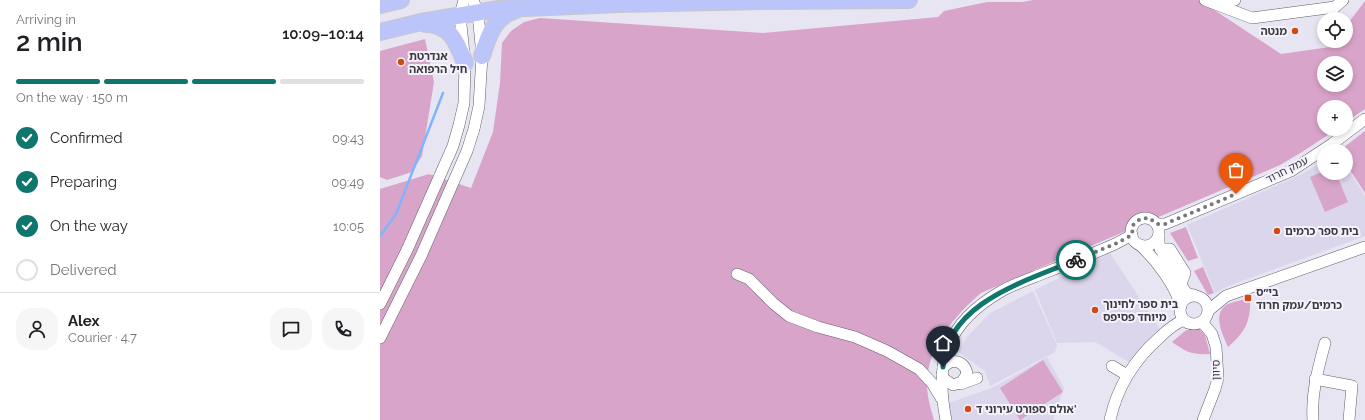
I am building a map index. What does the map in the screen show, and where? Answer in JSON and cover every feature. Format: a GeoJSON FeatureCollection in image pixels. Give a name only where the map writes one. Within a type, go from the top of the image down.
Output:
{"type":"FeatureCollection","features":[{"type":"Feature","properties":{"kind":"highway"},"geometry":{"type":"LineString","coordinates":[[380,5],[401,0]]}},
{"type":"Feature","properties":{"kind":"highway"},"geometry":{"type":"LineString","coordinates":[[380,32],[462,8],[476,6],[499,9],[764,1],[910,0]]}},
{"type":"Feature","properties":{"kind":"highway"},"geometry":{"type":"LineString","coordinates":[[482,56],[488,37],[497,22],[511,12],[525,8]]}},
{"type":"Feature","properties":{"kind":"highway"},"geometry":{"type":"LineString","coordinates":[[411,24],[430,24],[445,30],[459,46],[465,63]]}},
{"type":"Feature","properties":{"kind":"street"},"geometry":{"type":"LineString","coordinates":[[1208,2],[1235,0]]}},
{"type":"Feature","properties":{"kind":"street"},"geometry":{"type":"LineString","coordinates":[[1208,2],[1252,18],[1335,7],[1343,0]]}},
{"type":"Feature","properties":{"kind":"street"},"geometry":{"type":"LineString","coordinates":[[380,338],[421,256],[467,151],[479,106],[482,56],[476,6]]}},
{"type":"Feature","properties":{"kind":"street"},"geometry":{"type":"LineString","coordinates":[[380,304],[407,250],[453,146],[459,125],[464,103],[465,63],[462,8]]}},
{"type":"Feature","properties":{"kind":"street","name":"עמק חרוד"},"geometry":{"type":"LineString","coordinates":[[1158,230],[1165,224],[1291,171],[1332,144],[1365,119]]}},
{"type":"Feature","properties":{"kind":"street"},"geometry":{"type":"LineString","coordinates":[[1188,323],[1182,316],[1181,306],[1177,295],[1156,262],[1133,240],[1133,225],[1140,219],[1149,218],[1158,230],[1160,249],[1181,284],[1188,294],[1203,298],[1208,305],[1209,310]]}},
{"type":"Feature","properties":{"kind":"street"},"geometry":{"type":"LineString","coordinates":[[1141,246],[1151,245],[1157,240],[1158,230]]}},
{"type":"Feature","properties":{"kind":"street"},"geometry":{"type":"LineString","coordinates":[[946,420],[943,400],[943,371],[946,350],[955,331],[964,320],[979,306],[1001,291],[1115,244],[1132,235]]}},
{"type":"Feature","properties":{"kind":"street"},"geometry":{"type":"LineString","coordinates":[[1110,420],[1118,393],[1127,375],[1150,345],[1169,328],[1184,320],[1193,324],[1202,322],[1209,310],[1226,296],[1365,247]]}},
{"type":"Feature","properties":{"kind":"street"},"geometry":{"type":"LineString","coordinates":[[737,274],[749,279],[773,303],[789,316],[818,327],[855,337],[919,369],[932,383],[943,400]]}},
{"type":"Feature","properties":{"kind":"street"},"geometry":{"type":"LineString","coordinates":[[1181,306],[1185,299],[1194,295]]}},
{"type":"Feature","properties":{"kind":"street","name":"סיוון"},"geometry":{"type":"LineString","coordinates":[[1202,322],[1212,334],[1216,347],[1218,378],[1202,420]]}},
{"type":"Feature","properties":{"kind":"street"},"geometry":{"type":"LineString","coordinates":[[1313,420],[1313,394],[1315,379],[1325,343]]}},
{"type":"Feature","properties":{"kind":"street"},"geometry":{"type":"LineString","coordinates":[[961,384],[966,374],[964,366],[959,362],[952,361],[946,364],[943,371],[944,380],[950,384],[961,384],[977,378]]}},
{"type":"Feature","properties":{"kind":"street"},"geometry":{"type":"LineString","coordinates":[[1112,366],[1127,375]]}},
{"type":"Feature","properties":{"kind":"street"},"geometry":{"type":"LineString","coordinates":[[1315,379],[1352,386],[1349,420]]}},
{"type":"Feature","properties":{"kind":"shaded area"},"geometry":{"type":"Polygon","coordinates":[[[1033,0],[1199,0],[1281,54],[1323,48],[1353,48],[1353,17],[1365,1],[1365,109],[1353,117],[1353,100],[1317,100],[1317,136],[1326,136],[1280,165],[981,293],[950,326],[941,338],[934,352],[929,366],[927,381],[928,399],[934,420],[380,420],[380,189],[429,174],[471,188],[493,132],[500,83],[502,43],[511,31],[524,22],[540,18],[763,33],[938,17],[944,11],[987,2],[1022,2],[1033,0]]]}},
{"type":"Feature","properties":{"kind":"shaded area"},"geometry":{"type":"Polygon","coordinates":[[[425,39],[434,82],[422,156],[412,172],[387,180],[380,177],[380,51],[425,39]]]}},
{"type":"Feature","properties":{"kind":"shaded area"},"geometry":{"type":"Polygon","coordinates":[[[1365,131],[1365,193],[1353,175],[1353,144],[1348,144],[1365,131]]]}},
{"type":"Feature","properties":{"kind":"shaded area","name":"בית ספר כרמים"},"geometry":{"type":"Polygon","coordinates":[[[1317,165],[1317,180],[1353,180],[1353,177],[1365,196],[1365,236],[1226,287],[1215,293],[1187,225],[1298,176],[1317,165]]]}},
{"type":"Feature","properties":{"kind":"shaded area"},"geometry":{"type":"Polygon","coordinates":[[[1317,174],[1317,180],[1339,180],[1348,202],[1325,212],[1310,177],[1317,174]]]}},
{"type":"Feature","properties":{"kind":"shaded area"},"geometry":{"type":"Polygon","coordinates":[[[1186,227],[1198,258],[1188,261],[1170,233],[1186,227]]]}},
{"type":"Feature","properties":{"kind":"shaded area","name":"בית ספר לחינוך מיוחד פסיפס"},"geometry":{"type":"Polygon","coordinates":[[[1110,253],[1161,331],[1129,362],[1095,342],[1057,343],[1035,290],[1110,253]]]}},
{"type":"Feature","properties":{"kind":"shaded area"},"geometry":{"type":"Polygon","coordinates":[[[1203,267],[1214,293],[1208,295],[1194,271],[1203,267]]]}},
{"type":"Feature","properties":{"kind":"shaded area","name":"אולם ספורט עירוני ד'"},"geometry":{"type":"Polygon","coordinates":[[[1033,291],[1057,345],[1055,352],[990,386],[985,371],[958,352],[967,337],[990,313],[1033,291]]]}},
{"type":"Feature","properties":{"kind":"shaded area"},"geometry":{"type":"Polygon","coordinates":[[[1250,298],[1249,314],[1246,326],[1228,347],[1221,330],[1219,318],[1220,313],[1228,304],[1250,298]]]}},
{"type":"Feature","properties":{"kind":"shaded area"},"geometry":{"type":"Polygon","coordinates":[[[1192,328],[1199,329],[1205,335],[1210,354],[1190,352],[1172,342],[1185,331],[1192,328]]]}},
{"type":"Feature","properties":{"kind":"shaded area"},"geometry":{"type":"Polygon","coordinates":[[[1047,357],[1064,388],[1053,420],[952,420],[949,403],[994,387],[1047,357]]]}},
{"type":"Feature","properties":{"kind":"shaded area"},"geometry":{"type":"Polygon","coordinates":[[[1043,360],[1063,392],[1020,420],[1000,388],[1043,360]]]}},
{"type":"Feature","properties":{"kind":"waterway"},"geometry":{"type":"LineString","coordinates":[[380,236],[396,214],[443,93]]}},
{"type":"Feature","properties":{"kind":"way so far"},"geometry":{"type":"LineString","coordinates":[[1076,260],[1115,244],[1132,235],[1133,225],[1140,219],[1149,218],[1154,220],[1157,224],[1165,224],[1236,194]]}},
{"type":"Feature","properties":{"kind":"place","name":"מנטה"},"geometry":{"type":"Point","coordinates":[1295,31]}},
{"type":"Feature","properties":{"kind":"place","name":"אנדרטת חיל הרפואה"},"geometry":{"type":"Point","coordinates":[401,62]}},
{"type":"Feature","properties":{"kind":"place","name":"בית ספר כרמים"},"geometry":{"type":"Point","coordinates":[1277,231]}},
{"type":"Feature","properties":{"kind":"place","name":"בי״ס כרמים/עמק חרוד"},"geometry":{"type":"Point","coordinates":[1248,298]}},
{"type":"Feature","properties":{"kind":"place","name":"בית ספר לחינוך מיוחד פסיפס"},"geometry":{"type":"Point","coordinates":[1095,310]}},
{"type":"Feature","properties":{"kind":"place","name":"אולם ספורט עירוני ד'"},"geometry":{"type":"Point","coordinates":[968,409]}},
{"type":"Feature","properties":{"kind":"route"},"geometry":{"type":"LineString","coordinates":[[943,367],[949,341],[964,320],[979,306],[1001,291],[1076,260]]}}]}
